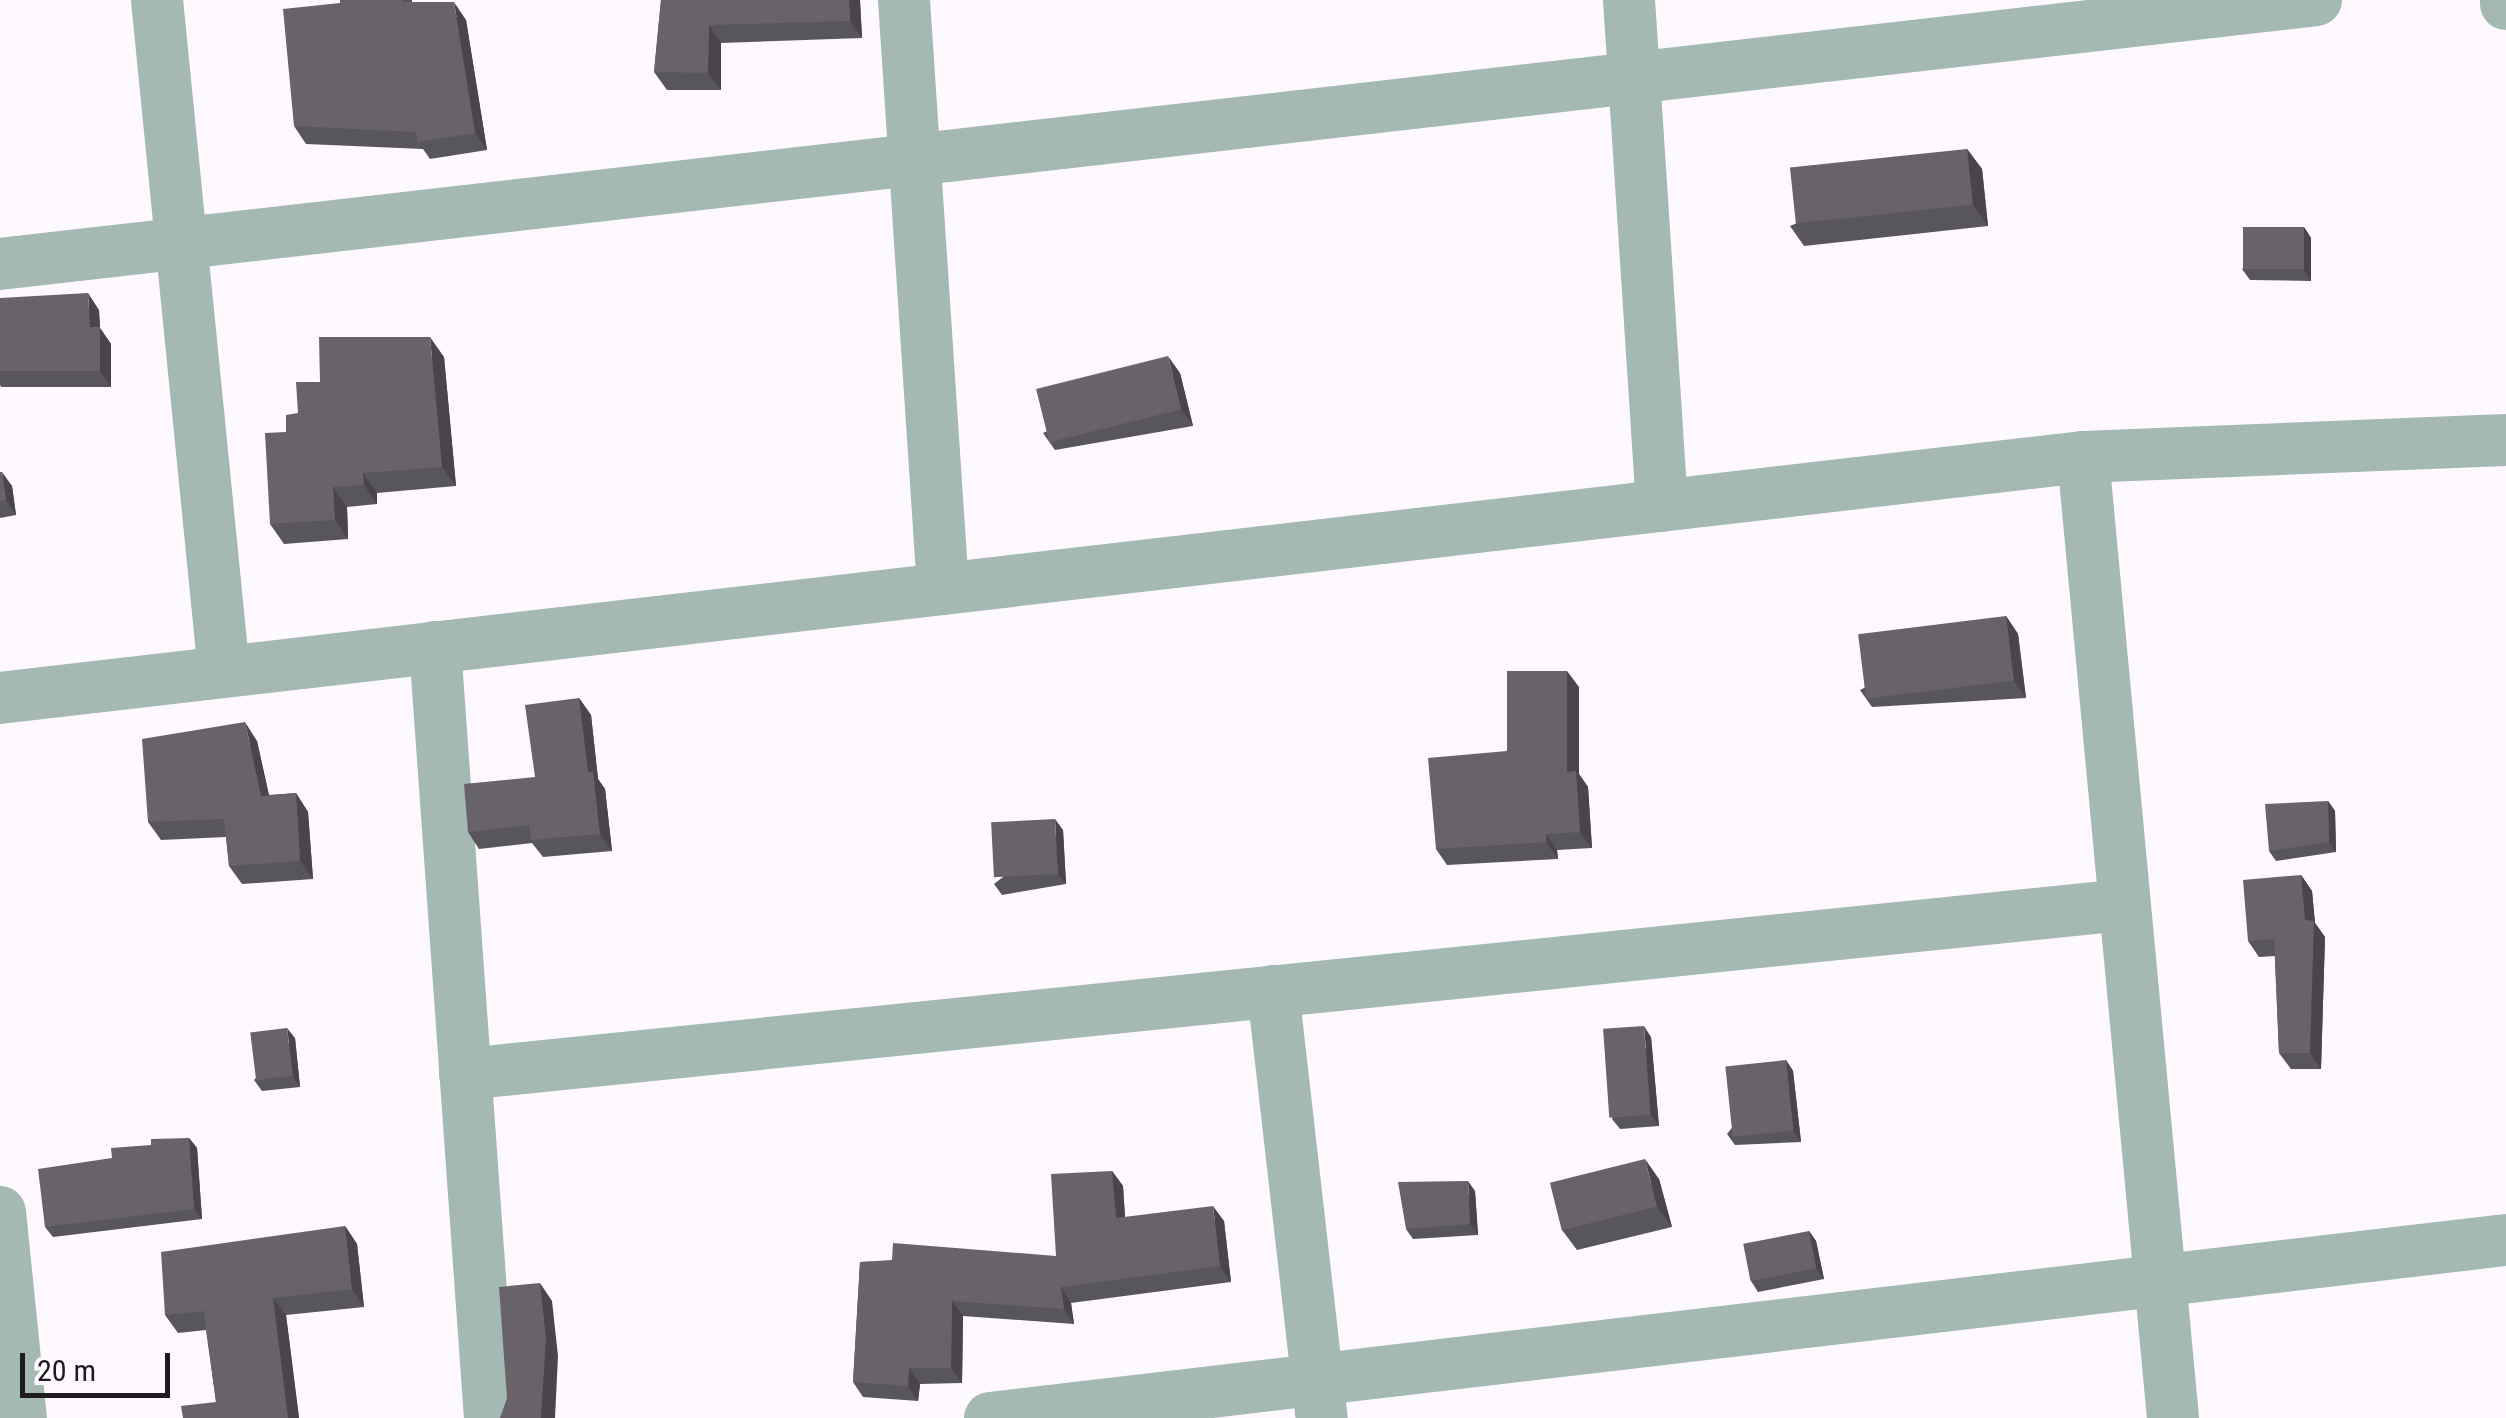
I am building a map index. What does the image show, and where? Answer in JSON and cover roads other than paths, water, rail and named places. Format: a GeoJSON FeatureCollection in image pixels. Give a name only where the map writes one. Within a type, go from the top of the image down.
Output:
{"type":"FeatureCollection","features":[{"type":"Feature","properties":{"kind":"street"},"geometry":{"type":"LineString","coordinates":[[157,0],[224,672]]}},
{"type":"Feature","properties":{"kind":"street"},"geometry":{"type":"LineString","coordinates":[[904,0],[943,589]]}},
{"type":"Feature","properties":{"kind":"street"},"geometry":{"type":"LineString","coordinates":[[1629,0],[1662,506]]}},
{"type":"Feature","properties":{"kind":"street"},"geometry":{"type":"LineString","coordinates":[[0,264],[2316,0]]}},
{"type":"Feature","properties":{"kind":"street"},"geometry":{"type":"LineString","coordinates":[[0,698],[2083,457],[2506,440]]}},
{"type":"Feature","properties":{"kind":"street"},"geometry":{"type":"LineString","coordinates":[[2083,457],[2174,1418]]}},
{"type":"Feature","properties":{"kind":"street"},"geometry":{"type":"LineString","coordinates":[[434,647],[490,1418]]}},
{"type":"Feature","properties":{"kind":"street"},"geometry":{"type":"LineString","coordinates":[[465,1074],[2124,905]]}},
{"type":"Feature","properties":{"kind":"street"},"geometry":{"type":"LineString","coordinates":[[1273,991],[1320,1399]]}},
{"type":"Feature","properties":{"kind":"street"},"geometry":{"type":"LineString","coordinates":[[0,1212],[20,1418]]}},
{"type":"Feature","properties":{"kind":"street"},"geometry":{"type":"LineString","coordinates":[[990,1418],[1320,1399],[2159,1281],[2506,1240]]}}]}
